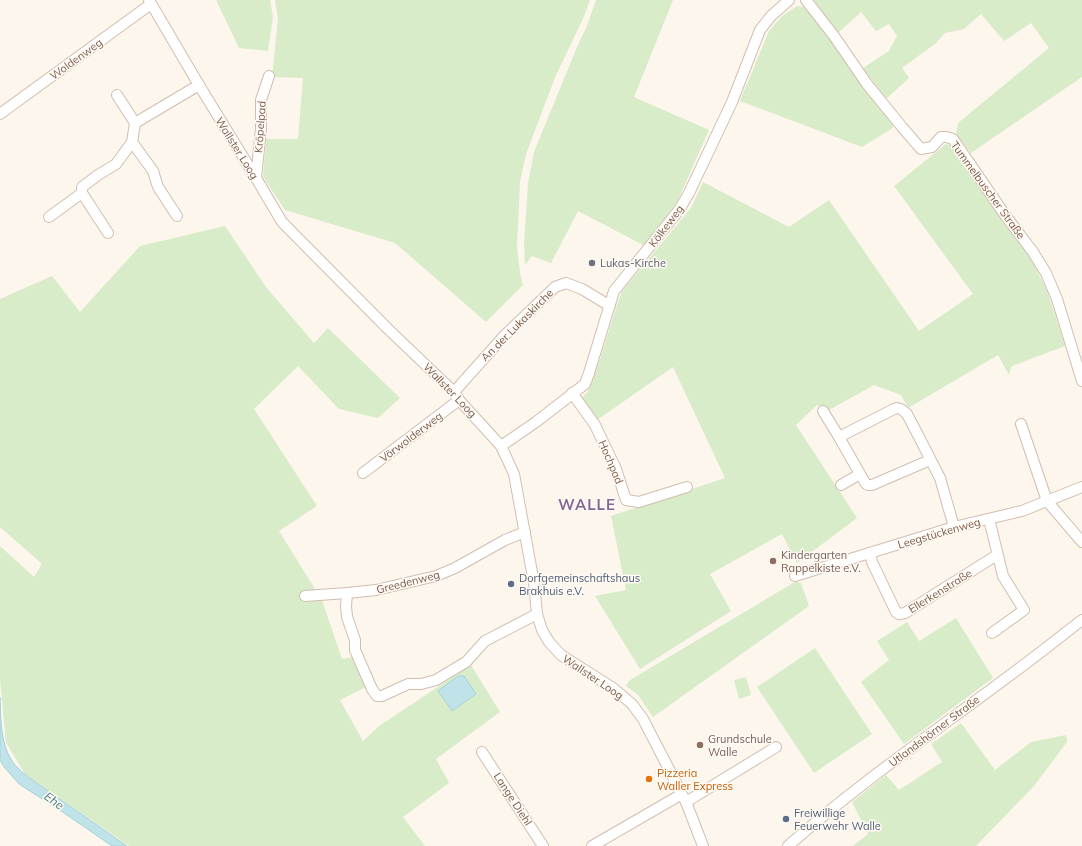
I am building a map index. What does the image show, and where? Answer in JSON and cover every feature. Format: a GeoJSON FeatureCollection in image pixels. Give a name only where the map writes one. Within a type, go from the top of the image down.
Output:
{"type":"FeatureCollection","features":[{"type":"Feature","properties":{"kind":"street","name":"Kölkeweg"},"geometry":{"type":"LineString","coordinates":[[501,446],[536,422],[585,384],[590,373],[614,291],[680,210],[732,102],[760,30],[771,16],[790,0]]}},
{"type":"Feature","properties":{"kind":"street","name":"Tummelbuscher Straße"},"geometry":{"type":"LineString","coordinates":[[806,0],[834,36],[867,84],[921,149],[932,147],[941,138],[946,137],[953,139],[1005,215],[1033,252],[1046,273],[1057,299],[1082,381]]}},
{"type":"Feature","properties":{"kind":"street","name":"Wallster Loog"},"geometry":{"type":"LineString","coordinates":[[150,2],[282,222],[457,396],[501,446],[514,474],[534,583],[537,614],[542,630],[549,642],[561,655],[609,685],[632,704],[643,719],[684,798],[703,846]]}},
{"type":"Feature","properties":{"kind":"street","name":"Woldenweg"},"geometry":{"type":"LineString","coordinates":[[0,114],[150,2]]}},
{"type":"Feature","properties":{"kind":"street","name":"Kröpelpad"},"geometry":{"type":"LineString","coordinates":[[256,178],[261,128],[261,100],[269,76]]}},
{"type":"Feature","properties":{"kind":"street"},"geometry":{"type":"LineString","coordinates":[[135,123],[199,85]]}},
{"type":"Feature","properties":{"kind":"street"},"geometry":{"type":"LineString","coordinates":[[108,233],[82,193],[82,187],[116,164],[132,142],[135,123],[117,96]]}},
{"type":"Feature","properties":{"kind":"street"},"geometry":{"type":"LineString","coordinates":[[132,142],[153,171],[158,187],[177,216]]}},
{"type":"Feature","properties":{"kind":"street"},"geometry":{"type":"LineString","coordinates":[[49,217],[82,193]]}},
{"type":"Feature","properties":{"kind":"street","name":"An der Lukaskirche"},"geometry":{"type":"LineString","coordinates":[[457,396],[504,336],[555,287],[566,283],[582,289],[610,306]]}},
{"type":"Feature","properties":{"kind":"street","name":"Hochpad"},"geometry":{"type":"LineString","coordinates":[[572,393],[595,426],[616,469],[626,500],[640,502],[687,487]]}},
{"type":"Feature","properties":{"kind":"street","name":"Vörwolderweg"},"geometry":{"type":"LineString","coordinates":[[363,473],[457,396]]}},
{"type":"Feature","properties":{"kind":"street"},"geometry":{"type":"LineString","coordinates":[[839,437],[898,408],[904,411],[907,414],[940,478],[954,528]]}},
{"type":"Feature","properties":{"kind":"street"},"geometry":{"type":"LineString","coordinates":[[823,411],[867,485],[872,485],[930,460]]}},
{"type":"Feature","properties":{"kind":"street"},"geometry":{"type":"LineString","coordinates":[[1021,424],[1048,501],[1082,542]]}},
{"type":"Feature","properties":{"kind":"street"},"geometry":{"type":"LineString","coordinates":[[841,485],[860,474]]}},
{"type":"Feature","properties":{"kind":"street","name":"Leegstückenweg"},"geometry":{"type":"LineString","coordinates":[[795,576],[954,528],[1022,511],[1082,487]]}},
{"type":"Feature","properties":{"kind":"street"},"geometry":{"type":"LineString","coordinates":[[988,519],[1003,576],[1024,610],[992,632]]}},
{"type":"Feature","properties":{"kind":"street","name":"Greedenweg"},"geometry":{"type":"LineString","coordinates":[[305,596],[376,590],[436,576],[455,568],[505,540],[525,532]]}},
{"type":"Feature","properties":{"kind":"street","name":"Ellerkenstraße"},"geometry":{"type":"LineString","coordinates":[[870,553],[872,562],[896,612],[900,614],[905,613],[997,555]]}},
{"type":"Feature","properties":{"kind":"street"},"geometry":{"type":"LineString","coordinates":[[347,593],[347,617],[355,640],[355,650],[372,689],[377,696],[382,696],[408,684],[421,684],[436,680],[466,662],[485,641],[537,614]]}},
{"type":"Feature","properties":{"kind":"street","name":"Utlandshörner Straße"},"geometry":{"type":"LineString","coordinates":[[788,846],[813,824],[873,777],[1082,620]]}},
{"type":"Feature","properties":{"kind":"street"},"geometry":{"type":"LineString","coordinates":[[592,846],[684,798],[776,747]]}},
{"type":"Feature","properties":{"kind":"street","name":"Lange Diehl"},"geometry":{"type":"LineString","coordinates":[[482,752],[544,846]]}},
{"type":"Feature","properties":{"kind":"green space"},"geometry":{"type":"Polygon","coordinates":[[[216,0],[270,0],[273,17],[268,51],[239,48],[216,0]]]}},
{"type":"Feature","properties":{"kind":"green space"},"geometry":{"type":"Polygon","coordinates":[[[275,0],[590,0],[583,19],[556,75],[526,154],[520,182],[517,247],[523,285],[486,322],[395,243],[285,210],[263,177],[266,139],[298,139],[303,78],[272,77],[278,19],[275,0]]]}},
{"type":"Feature","properties":{"kind":"green space"},"geometry":{"type":"Polygon","coordinates":[[[596,0],[673,0],[634,97],[709,130],[677,202],[645,246],[578,211],[551,263],[532,256],[525,265],[524,245],[528,183],[534,152],[587,26],[596,0]]]}},
{"type":"Feature","properties":{"kind":"green space"},"geometry":{"type":"Polygon","coordinates":[[[812,0],[1082,0],[1082,77],[971,153],[956,134],[958,123],[1049,48],[1031,23],[1004,41],[981,14],[964,29],[945,33],[936,43],[902,68],[909,78],[886,99],[863,68],[889,51],[897,36],[889,24],[876,31],[861,12],[837,34],[812,0]]]}},
{"type":"Feature","properties":{"kind":"green space"},"geometry":{"type":"Polygon","coordinates":[[[797,6],[803,7],[809,11],[893,123],[893,128],[862,147],[740,101],[769,31],[781,17],[797,6]]]}},
{"type":"Feature","properties":{"kind":"green space"},"geometry":{"type":"Polygon","coordinates":[[[946,144],[950,145],[955,150],[1022,242],[1047,290],[1065,346],[1012,366],[1009,375],[998,355],[908,408],[901,395],[874,385],[829,410],[817,405],[796,425],[857,518],[797,563],[782,534],[710,574],[731,611],[640,669],[595,596],[626,590],[611,516],[725,478],[673,367],[597,420],[583,402],[582,397],[588,392],[593,379],[622,291],[691,208],[703,182],[789,227],[829,200],[919,331],[973,294],[894,186],[946,144]]]}},
{"type":"Feature","properties":{"kind":"green space"},"geometry":{"type":"Polygon","coordinates":[[[225,226],[266,287],[314,343],[328,328],[400,398],[378,418],[339,409],[298,366],[254,409],[317,506],[279,531],[322,600],[342,659],[352,657],[366,687],[340,700],[363,741],[379,726],[471,665],[500,712],[436,759],[449,783],[403,817],[425,846],[129,846],[25,774],[6,743],[0,679],[0,546],[34,577],[42,564],[0,527],[0,299],[52,276],[80,312],[140,246],[225,226]]]}},
{"type":"Feature","properties":{"kind":"green space"},"geometry":{"type":"Polygon","coordinates":[[[795,582],[801,583],[809,606],[653,717],[638,695],[626,686],[630,680],[795,582]]]}},
{"type":"Feature","properties":{"kind":"green space"},"geometry":{"type":"Polygon","coordinates":[[[956,618],[993,678],[904,744],[861,682],[889,660],[877,641],[907,622],[919,641],[956,618]]]}},
{"type":"Feature","properties":{"kind":"green space"},"geometry":{"type":"Polygon","coordinates":[[[815,648],[872,734],[814,773],[757,687],[815,648]]]}},
{"type":"Feature","properties":{"kind":"green space"},"geometry":{"type":"Polygon","coordinates":[[[746,677],[751,695],[739,699],[734,680],[746,677]]]}},
{"type":"Feature","properties":{"kind":"green space"},"geometry":{"type":"Polygon","coordinates":[[[961,723],[995,770],[1031,742],[1066,735],[1067,742],[1034,786],[976,846],[854,846],[868,834],[852,802],[886,775],[899,790],[942,762],[931,744],[961,723]]]}},
{"type":"Feature","properties":{"kind":"water"},"geometry":{"type":"Polygon","coordinates":[[[458,676],[464,676],[476,694],[452,711],[438,691],[458,676]]]}},
{"type":"Feature","properties":{"kind":"water","name":"Ehe"},"geometry":{"type":"Polygon","coordinates":[[[0,697],[2,733],[6,750],[15,765],[27,776],[127,846],[112,846],[19,784],[4,767],[0,760],[0,697]]]}},
{"type":"Feature","properties":{"kind":"place","name":"Lukas-Kirche"},"geometry":{"type":"Point","coordinates":[592,263]}},
{"type":"Feature","properties":{"kind":"place","name":"Kindergarten Rappelkiste e.V."},"geometry":{"type":"Point","coordinates":[773,561]}},
{"type":"Feature","properties":{"kind":"place","name":"Dorfgemeinschaftshaus Brakhuis e.V."},"geometry":{"type":"Point","coordinates":[511,584]}},
{"type":"Feature","properties":{"kind":"place","name":"Grundschule Walle"},"geometry":{"type":"Point","coordinates":[700,745]}},
{"type":"Feature","properties":{"kind":"place","name":"Pizzeria Waller Express"},"geometry":{"type":"Point","coordinates":[649,779]}},
{"type":"Feature","properties":{"kind":"place","name":"Freiwillige Feuerwehr Walle"},"geometry":{"type":"Point","coordinates":[786,819]}},
{"type":"Feature","properties":{"kind":"district","name":"WALLE"},"geometry":{"type":"Point","coordinates":[587,505]}}]}
